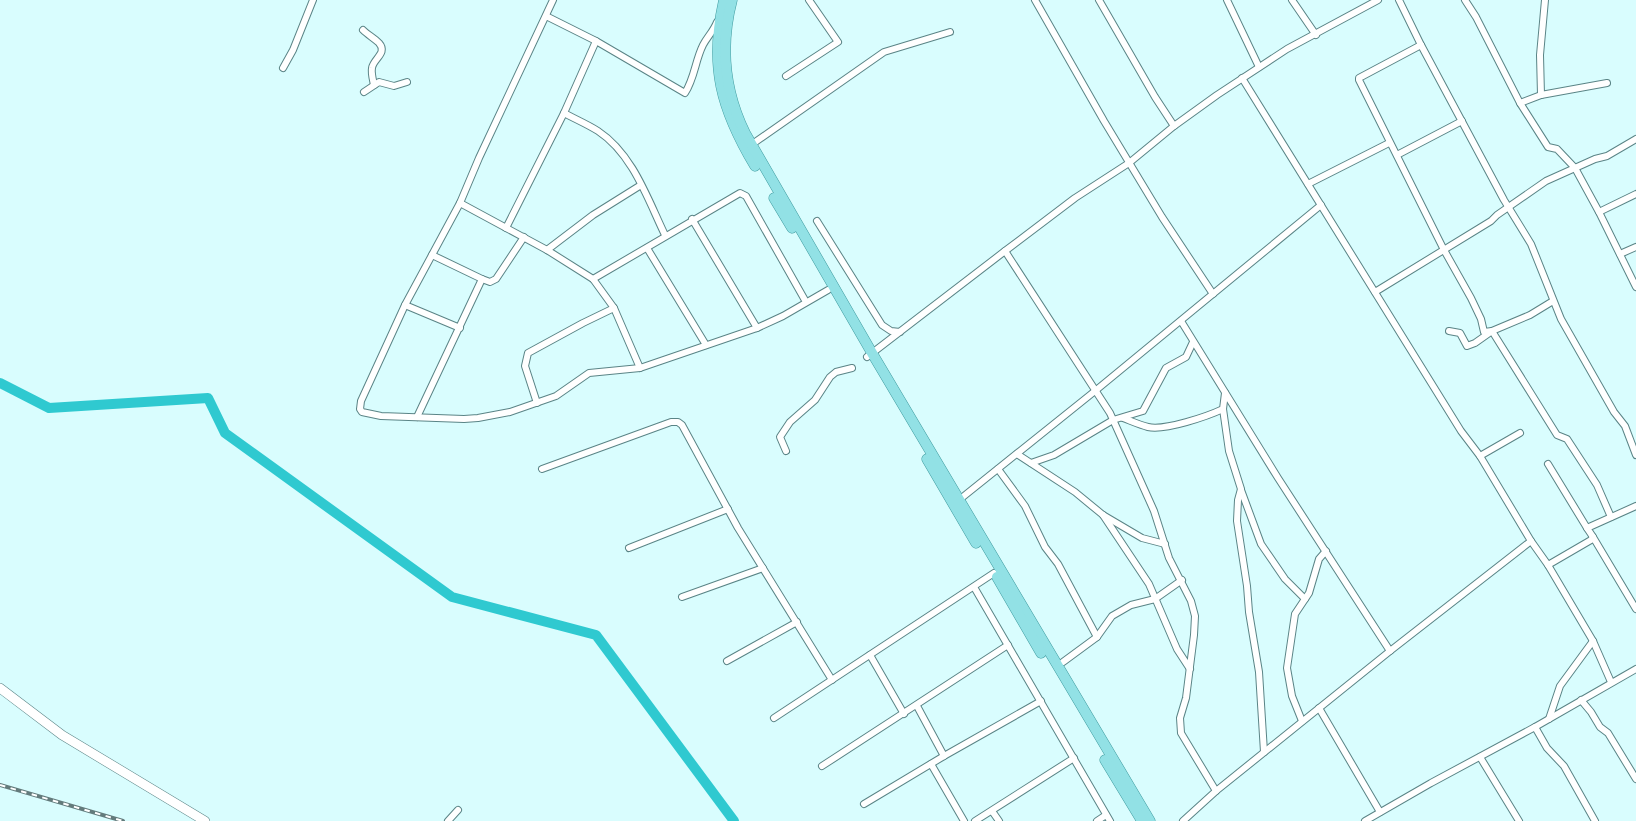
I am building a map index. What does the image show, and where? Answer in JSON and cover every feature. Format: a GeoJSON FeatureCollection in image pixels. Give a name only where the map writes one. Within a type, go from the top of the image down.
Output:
{"type":"FeatureCollection","features":[{"type":"Feature","properties":{"kind":"main road"},"geometry":{"type":"LineString","coordinates":[[724,0],[718,52],[720,87],[729,115],[746,150],[828,290],[959,500],[1150,821]]}},
{"type":"Feature","properties":{"kind":"main road"},"geometry":{"type":"LineString","coordinates":[[732,0],[727,22],[727,82],[737,117],[751,145],[994,573],[1142,821]]}},
{"type":"Feature","properties":{"kind":"street"},"geometry":{"type":"LineString","coordinates":[[284,68],[313,0]]}},
{"type":"Feature","properties":{"kind":"street"},"geometry":{"type":"LineString","coordinates":[[553,0],[460,203],[405,305],[369,381],[361,401],[360,409],[362,412],[381,416],[478,418],[510,412],[556,396],[589,373],[640,368],[757,328],[783,316],[828,290]]}},
{"type":"Feature","properties":{"kind":"street"},"geometry":{"type":"LineString","coordinates":[[786,76],[838,42],[809,0]]}},
{"type":"Feature","properties":{"kind":"street"},"geometry":{"type":"LineString","coordinates":[[1035,0],[1129,163],[1212,294]]}},
{"type":"Feature","properties":{"kind":"street"},"geometry":{"type":"LineString","coordinates":[[1099,0],[1174,126]]}},
{"type":"Feature","properties":{"kind":"street"},"geometry":{"type":"LineString","coordinates":[[1227,0],[1259,67]]}},
{"type":"Feature","properties":{"kind":"street"},"geometry":{"type":"LineString","coordinates":[[1292,0],[1316,35]]}},
{"type":"Feature","properties":{"kind":"street"},"geometry":{"type":"LineString","coordinates":[[870,355],[1076,198],[1129,163],[1174,126],[1242,78],[1287,49],[1378,0]]}},
{"type":"Feature","properties":{"kind":"street"},"geometry":{"type":"LineString","coordinates":[[1399,0],[1509,208],[1531,244],[1553,301],[1614,412],[1625,426],[1636,456]]}},
{"type":"Feature","properties":{"kind":"street"},"geometry":{"type":"LineString","coordinates":[[1465,0],[1476,16],[1520,103],[1548,147],[1557,149],[1575,168],[1636,286]]}},
{"type":"Feature","properties":{"kind":"street"},"geometry":{"type":"LineString","coordinates":[[1541,95],[1540,56],[1545,0]]}},
{"type":"Feature","properties":{"kind":"street"},"geometry":{"type":"LineString","coordinates":[[546,16],[596,41],[685,93],[692,82],[703,45],[713,33],[721,14]]}},
{"type":"Feature","properties":{"kind":"street"},"geometry":{"type":"LineString","coordinates":[[363,30],[381,45],[382,49],[380,56],[372,65],[374,84]]}},
{"type":"Feature","properties":{"kind":"street"},"geometry":{"type":"LineString","coordinates":[[751,145],[884,52],[950,32]]}},
{"type":"Feature","properties":{"kind":"street"},"geometry":{"type":"LineString","coordinates":[[506,228],[564,112],[596,41]]}},
{"type":"Feature","properties":{"kind":"street"},"geometry":{"type":"LineString","coordinates":[[1421,44],[1358,79],[1389,143],[1397,154],[1444,250],[1481,319],[1482,329],[1484,332],[1492,331]]}},
{"type":"Feature","properties":{"kind":"street"},"geometry":{"type":"LineString","coordinates":[[1242,78],[1461,431],[1480,456],[1531,541],[1548,565],[1593,642],[1611,682]]}},
{"type":"Feature","properties":{"kind":"street"},"geometry":{"type":"LineString","coordinates":[[364,92],[379,82],[394,86],[407,82]]}},
{"type":"Feature","properties":{"kind":"street"},"geometry":{"type":"LineString","coordinates":[[1520,103],[1541,95],[1607,84]]}},
{"type":"Feature","properties":{"kind":"street"},"geometry":{"type":"LineString","coordinates":[[564,112],[599,132],[622,153],[641,185],[665,235]]}},
{"type":"Feature","properties":{"kind":"street"},"geometry":{"type":"LineString","coordinates":[[1397,154],[1462,121]]}},
{"type":"Feature","properties":{"kind":"street"},"geometry":{"type":"LineString","coordinates":[[1375,292],[1491,221],[1546,181],[1595,159],[1607,156],[1636,139]]}},
{"type":"Feature","properties":{"kind":"street"},"geometry":{"type":"LineString","coordinates":[[1308,184],[1389,143]]}},
{"type":"Feature","properties":{"kind":"street"},"geometry":{"type":"LineString","coordinates":[[548,250],[593,215],[641,185]]}},
{"type":"Feature","properties":{"kind":"street"},"geometry":{"type":"LineString","coordinates":[[593,279],[692,219],[743,193],[806,302]]}},
{"type":"Feature","properties":{"kind":"street"},"geometry":{"type":"LineString","coordinates":[[1599,212],[1636,194]]}},
{"type":"Feature","properties":{"kind":"street"},"geometry":{"type":"LineString","coordinates":[[460,203],[548,250],[593,279],[614,308],[640,368]]}},
{"type":"Feature","properties":{"kind":"street"},"geometry":{"type":"LineString","coordinates":[[959,500],[1321,205]]}},
{"type":"Feature","properties":{"kind":"street"},"geometry":{"type":"LineString","coordinates":[[692,219],[757,328]]}},
{"type":"Feature","properties":{"kind":"street"},"geometry":{"type":"LineString","coordinates":[[817,221],[882,325],[891,331],[900,332]]}},
{"type":"Feature","properties":{"kind":"street"},"geometry":{"type":"LineString","coordinates":[[432,255],[490,282],[496,279],[524,237]]}},
{"type":"Feature","properties":{"kind":"street"},"geometry":{"type":"LineString","coordinates":[[1620,254],[1636,247]]}},
{"type":"Feature","properties":{"kind":"street"},"geometry":{"type":"LineString","coordinates":[[647,248],[706,345]]}},
{"type":"Feature","properties":{"kind":"street"},"geometry":{"type":"LineString","coordinates":[[1005,251],[1113,420],[1154,511],[1169,558],[1182,580],[1191,601],[1195,616],[1186,698],[1180,718],[1181,733],[1216,791]]}},
{"type":"Feature","properties":{"kind":"street"},"geometry":{"type":"LineString","coordinates":[[417,417],[482,279]]}},
{"type":"Feature","properties":{"kind":"street"},"geometry":{"type":"LineString","coordinates":[[1449,331],[1460,333],[1467,346],[1475,343],[1492,331],[1530,315],[1553,301]]}},
{"type":"Feature","properties":{"kind":"street"},"geometry":{"type":"LineString","coordinates":[[405,305],[460,328]]}},
{"type":"Feature","properties":{"kind":"street"},"geometry":{"type":"LineString","coordinates":[[537,403],[525,366],[528,353],[614,308]]}},
{"type":"Feature","properties":{"kind":"street"},"geometry":{"type":"LineString","coordinates":[[1180,321],[1390,650]]}},
{"type":"Feature","properties":{"kind":"street"},"geometry":{"type":"LineString","coordinates":[[1492,331],[1557,435],[1567,439],[1597,485],[1611,517]]}},
{"type":"Feature","properties":{"kind":"street"},"geometry":{"type":"LineString","coordinates":[[1030,462],[1054,454],[1113,420],[1144,411],[1166,368],[1186,357],[1193,342]]}},
{"type":"Feature","properties":{"kind":"street"},"geometry":{"type":"LineString","coordinates":[[786,451],[780,437],[790,422],[810,406],[830,377],[836,372],[852,368]]}},
{"type":"Feature","properties":{"kind":"street"},"geometry":{"type":"LineString","coordinates":[[1225,393],[1223,409],[1229,451],[1261,544],[1285,579],[1304,599]]}},
{"type":"Feature","properties":{"kind":"street"},"geometry":{"type":"LineString","coordinates":[[1122,417],[1149,428],[1194,420],[1223,409]]}},
{"type":"Feature","properties":{"kind":"street"},"geometry":{"type":"LineString","coordinates":[[542,469],[671,422],[678,422],[682,425],[728,509],[832,680]]}},
{"type":"Feature","properties":{"kind":"street"},"geometry":{"type":"LineString","coordinates":[[1480,456],[1520,432]]}},
{"type":"Feature","properties":{"kind":"street"},"geometry":{"type":"LineString","coordinates":[[1017,454],[1075,492],[1103,515],[1142,538],[1165,544]]}},
{"type":"Feature","properties":{"kind":"street"},"geometry":{"type":"LineString","coordinates":[[1548,464],[1636,610]]}},
{"type":"Feature","properties":{"kind":"street"},"geometry":{"type":"LineString","coordinates":[[998,469],[1025,506],[1045,546],[1058,564],[1097,637]]}},
{"type":"Feature","properties":{"kind":"street"},"geometry":{"type":"LineString","coordinates":[[1241,489],[1238,500],[1237,521],[1259,672],[1264,752]]}},
{"type":"Feature","properties":{"kind":"street"},"geometry":{"type":"LineString","coordinates":[[1587,528],[1636,506]]}},
{"type":"Feature","properties":{"kind":"street"},"geometry":{"type":"LineString","coordinates":[[629,548],[728,509]]}},
{"type":"Feature","properties":{"kind":"street"},"geometry":{"type":"LineString","coordinates":[[1103,515],[1149,584],[1177,649],[1190,669]]}},
{"type":"Feature","properties":{"kind":"street"},"geometry":{"type":"LineString","coordinates":[[1548,565],[1591,540],[1592,537]]}},
{"type":"Feature","properties":{"kind":"street"},"geometry":{"type":"LineString","coordinates":[[1183,821],[1216,791],[1390,650],[1531,541]]}},
{"type":"Feature","properties":{"kind":"street"},"geometry":{"type":"LineString","coordinates":[[1302,721],[1292,696],[1287,668],[1295,614],[1309,593],[1319,559],[1326,551]]}},
{"type":"Feature","properties":{"kind":"street"},"geometry":{"type":"LineString","coordinates":[[682,597],[763,568]]}},
{"type":"Feature","properties":{"kind":"street"},"geometry":{"type":"LineString","coordinates":[[774,718],[994,573]]}},
{"type":"Feature","properties":{"kind":"street"},"geometry":{"type":"LineString","coordinates":[[1063,662],[1097,637],[1112,616],[1131,605],[1155,599],[1182,580]]}},
{"type":"Feature","properties":{"kind":"street"},"geometry":{"type":"LineString","coordinates":[[974,587],[1108,818],[1097,821]]}},
{"type":"Feature","properties":{"kind":"street"},"geometry":{"type":"LineString","coordinates":[[727,661],[797,622]]}},
{"type":"Feature","properties":{"kind":"street"},"geometry":{"type":"LineString","coordinates":[[1549,719],[1560,686],[1593,642]]}},
{"type":"Feature","properties":{"kind":"street"},"geometry":{"type":"LineString","coordinates":[[822,766],[917,706],[1008,644]]}},
{"type":"Feature","properties":{"kind":"street"},"geometry":{"type":"LineString","coordinates":[[870,654],[904,714]]}},
{"type":"Feature","properties":{"kind":"street"},"geometry":{"type":"LineString","coordinates":[[1365,821],[1636,669]]}},
{"type":"Feature","properties":{"kind":"street"},"geometry":{"type":"LineString","coordinates":[[0,688],[62,735],[206,821]]}},
{"type":"Feature","properties":{"kind":"street"},"geometry":{"type":"LineString","coordinates":[[864,804],[1041,700]]}},
{"type":"Feature","properties":{"kind":"street"},"geometry":{"type":"LineString","coordinates":[[1581,700],[1600,727],[1608,733],[1636,779]]}},
{"type":"Feature","properties":{"kind":"street"},"geometry":{"type":"LineString","coordinates":[[917,706],[944,756]]}},
{"type":"Feature","properties":{"kind":"street"},"geometry":{"type":"LineString","coordinates":[[1319,708],[1380,812]]}},
{"type":"Feature","properties":{"kind":"street"},"geometry":{"type":"LineString","coordinates":[[1535,727],[1547,748],[1564,766],[1595,821]]}},
{"type":"Feature","properties":{"kind":"street"},"geometry":{"type":"LineString","coordinates":[[1480,757],[1519,821]]}},
{"type":"Feature","properties":{"kind":"street"},"geometry":{"type":"LineString","coordinates":[[975,821],[1074,758]]}},
{"type":"Feature","properties":{"kind":"street"},"geometry":{"type":"LineString","coordinates":[[931,764],[964,821]]}},
{"type":"Feature","properties":{"kind":"street"},"geometry":{"type":"LineString","coordinates":[[448,821],[458,810]]}},
{"type":"Feature","properties":{"kind":"street"},"geometry":{"type":"LineString","coordinates":[[992,811],[999,821]]}},
{"type":"Feature","properties":{"kind":"waterway"},"geometry":{"type":"LineString","coordinates":[[0,383],[49,408],[208,398],[225,433],[452,597],[596,635],[734,821]]}},
{"type":"Feature","properties":{"kind":"railway"},"geometry":{"type":"LineString","coordinates":[[0,785],[123,821]]}}]}
